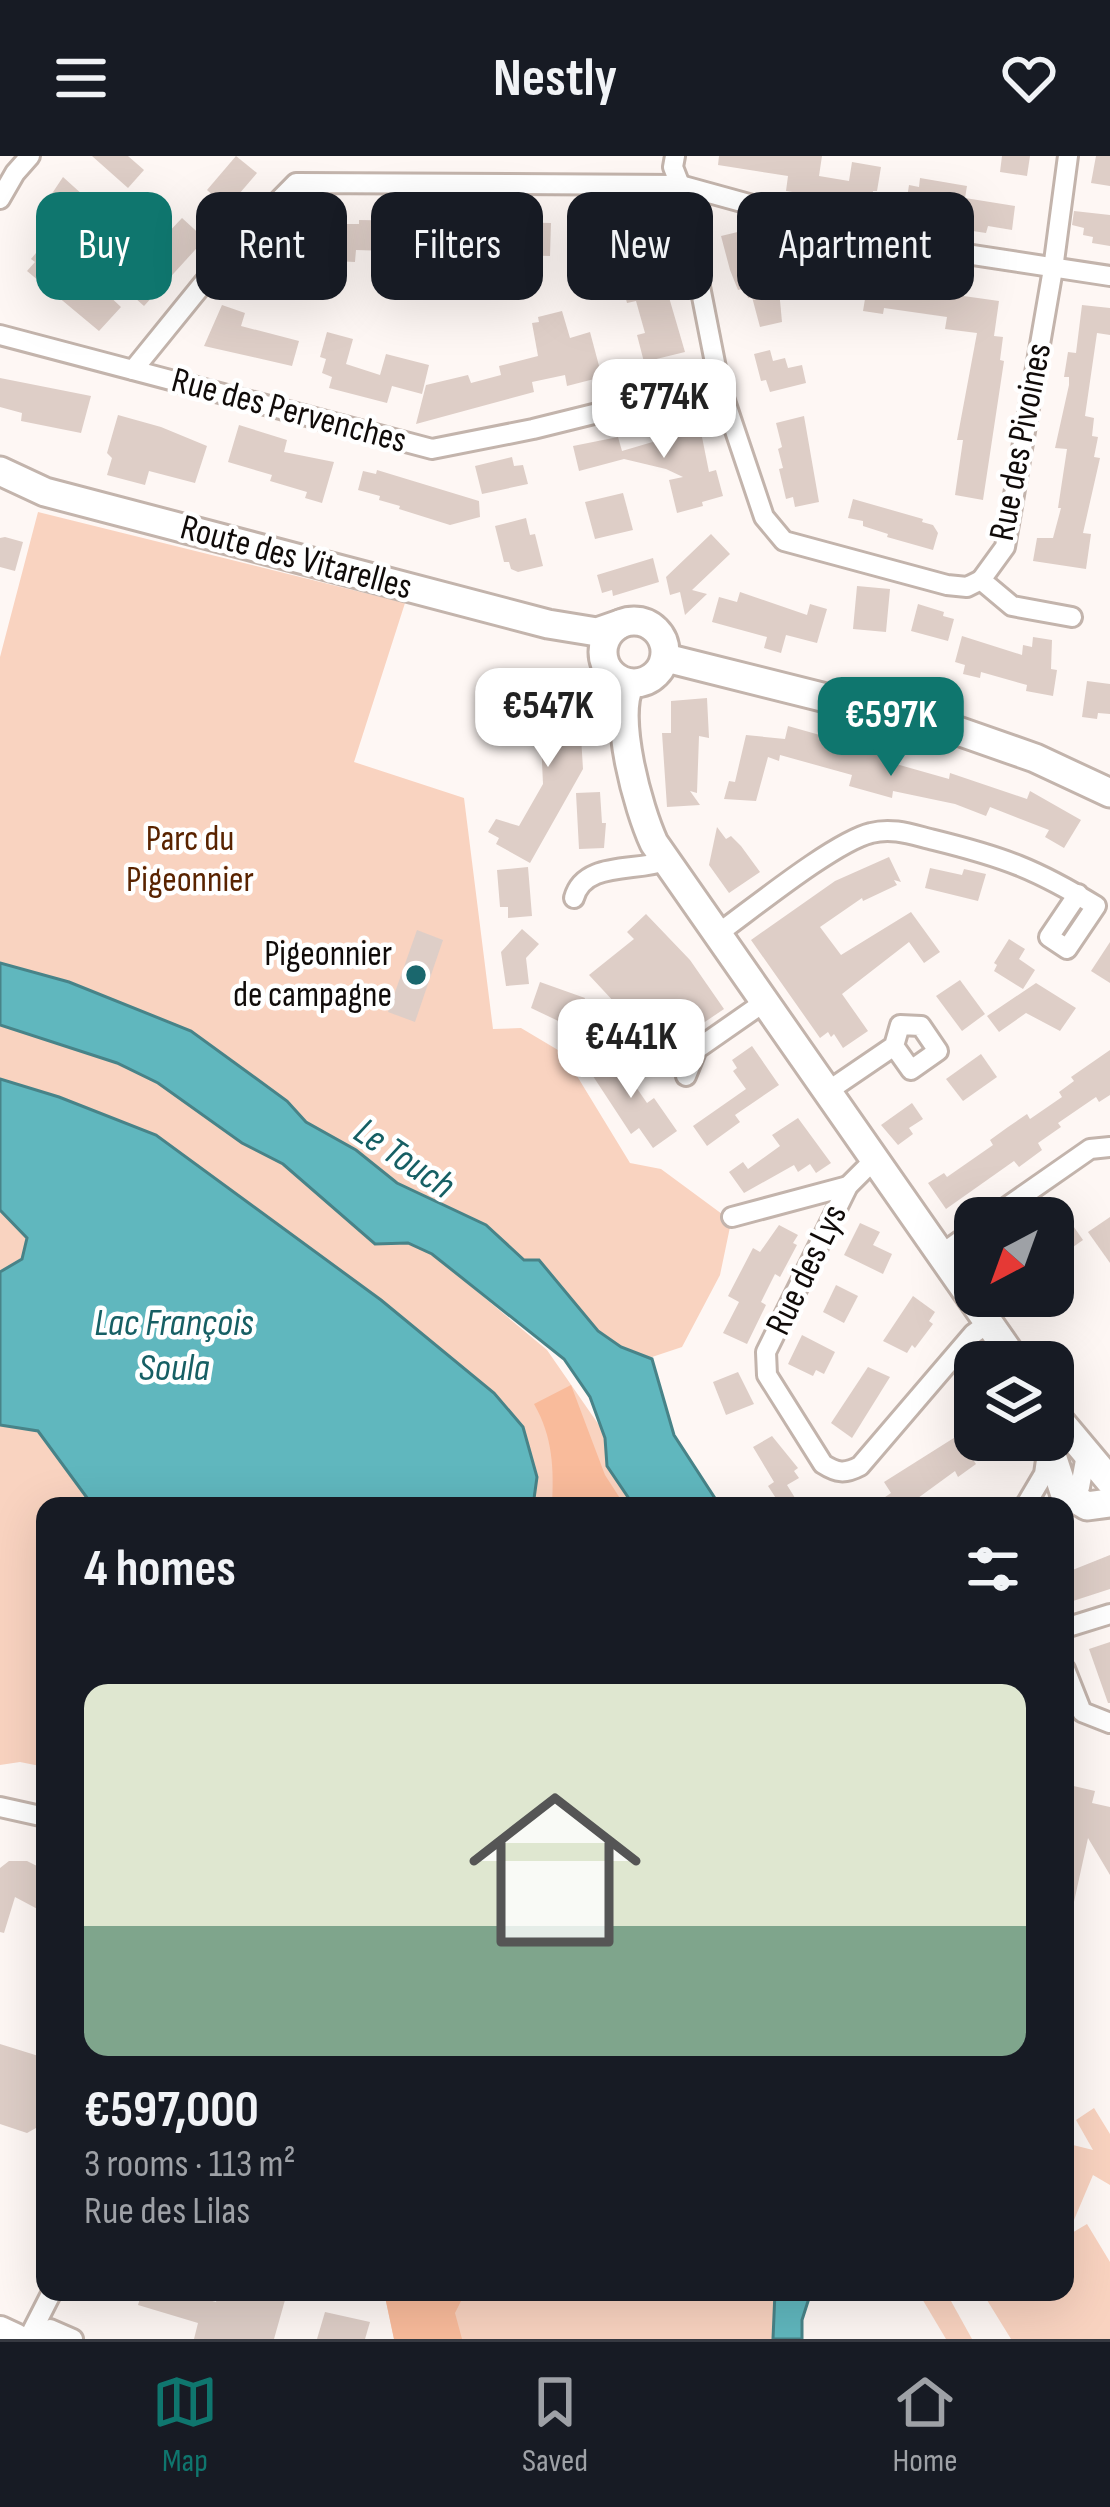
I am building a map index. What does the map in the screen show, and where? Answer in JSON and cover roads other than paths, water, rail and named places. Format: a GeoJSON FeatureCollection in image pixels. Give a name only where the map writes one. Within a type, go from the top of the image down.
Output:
{"type":"FeatureCollection","features":[{"type":"Feature","properties":{"kind":"main road","name":"Route des Vitarelles"},"geometry":{"type":"LineString","coordinates":[[0,471],[45,492]]}},
{"type":"Feature","properties":{"kind":"main road","name":"Route des Vitarelles"},"geometry":{"type":"LineString","coordinates":[[0,487],[45,492],[548,624],[597,632],[620,624]]}},
{"type":"Feature","properties":{"kind":"main road"},"geometry":{"type":"LineString","coordinates":[[642,622],[661,635],[666,658],[653,678],[630,684],[607,669],[605,641],[620,624],[642,622]]}},
{"type":"Feature","properties":{"kind":"main road","name":"Route des Vitarelles"},"geometry":{"type":"LineString","coordinates":[[548,624],[603,656]]}},
{"type":"Feature","properties":{"kind":"main road"},"geometry":{"type":"LineString","coordinates":[[666,658],[958,731],[1106,788]]}},
{"type":"Feature","properties":{"kind":"main road"},"geometry":{"type":"LineString","coordinates":[[630,684],[624,723],[645,822],[665,862],[1001,1341]]}},
{"type":"Feature","properties":{"kind":"main road"},"geometry":{"type":"LineString","coordinates":[[1074,1440],[1110,1481]]}},
{"type":"Feature","properties":{"kind":"main road"},"geometry":{"type":"LineString","coordinates":[[1052,1461],[1056,1476],[1073,1497]]}},
{"type":"Feature","properties":{"kind":"main road"},"geometry":{"type":"LineString","coordinates":[[0,2332],[15,2339]]}},
{"type":"Feature","properties":{"kind":"street"},"geometry":{"type":"LineString","coordinates":[[0,199],[30,156]]}},
{"type":"Feature","properties":{"kind":"street"},"geometry":{"type":"LineString","coordinates":[[675,156],[673,167],[719,383],[764,517],[784,542],[947,585],[967,587],[981,580],[1012,606],[1072,617]]}},
{"type":"Feature","properties":{"kind":"street","name":"Rue des Pivoines"},"geometry":{"type":"LineString","coordinates":[[981,580],[1005,547],[1069,156]]}},
{"type":"Feature","properties":{"kind":"street"},"geometry":{"type":"LineString","coordinates":[[133,370],[232,248],[296,183],[680,184],[887,242],[1110,276]]}},
{"type":"Feature","properties":{"kind":"street","name":"Rue des Pervenches"},"geometry":{"type":"LineString","coordinates":[[0,334],[432,449],[533,430],[719,383]]}},
{"type":"Feature","properties":{"kind":"street"},"geometry":{"type":"LineString","coordinates":[[716,935],[836,850],[869,833],[892,830],[1019,862],[1078,894]]}},
{"type":"Feature","properties":{"kind":"street"},"geometry":{"type":"LineString","coordinates":[[574,898],[587,877],[665,862]]}},
{"type":"Feature","properties":{"kind":"street"},"geometry":{"type":"LineString","coordinates":[[686,1076],[697,1049],[763,1003]]}},
{"type":"Feature","properties":{"kind":"street"},"geometry":{"type":"LineString","coordinates":[[825,1094],[894,1046]]}},
{"type":"Feature","properties":{"kind":"street"},"geometry":{"type":"LineString","coordinates":[[1022,1197],[1090,1149],[1110,1147]]}},
{"type":"Feature","properties":{"kind":"street","name":"Rue des Lys"},"geometry":{"type":"LineString","coordinates":[[873,1161],[848,1186],[766,1352],[765,1365],[823,1464],[836,1472],[860,1466],[974,1334],[988,1324]]}},
{"type":"Feature","properties":{"kind":"street","name":"Rue des Lys"},"geometry":{"type":"LineString","coordinates":[[732,1217],[848,1186]]}},
{"type":"Feature","properties":{"kind":"street"},"geometry":{"type":"LineString","coordinates":[[940,1255],[954,1245]]}},
{"type":"Feature","properties":{"kind":"street"},"geometry":{"type":"LineString","coordinates":[[1080,1505],[1086,1455]]}},
{"type":"Feature","properties":{"kind":"street"},"geometry":{"type":"LineString","coordinates":[[1030,1497],[1044,1474],[1045,1461]]}},
{"type":"Feature","properties":{"kind":"street"},"geometry":{"type":"LineString","coordinates":[[1074,1625],[1110,1614]]}},
{"type":"Feature","properties":{"kind":"street"},"geometry":{"type":"LineString","coordinates":[[1074,1692],[1082,1712],[1110,1723]]}},
{"type":"Feature","properties":{"kind":"street"},"geometry":{"type":"LineString","coordinates":[[0,1807],[36,1815]]}},
{"type":"Feature","properties":{"kind":"street"},"geometry":{"type":"LineString","coordinates":[[32,2339],[48,2301]]}},
{"type":"Feature","properties":{"kind":"street"},"geometry":{"type":"LineString","coordinates":[[32,2339],[50,2329],[74,2339]]}},
{"type":"Feature","properties":{"kind":"water"},"geometry":{"type":"Polygon","coordinates":[[[0,963],[69,982],[191,1031],[287,1101],[306,1122],[356,1150],[397,1183],[486,1225],[524,1260],[539,1260],[598,1331],[621,1347],[652,1359],[674,1435],[714,1497],[628,1497],[607,1466],[605,1438],[590,1397],[564,1359],[432,1254],[408,1243],[375,1244],[283,1164],[242,1143],[158,1083],[117,1063],[0,1025],[0,963]]]}},
{"type":"Feature","properties":{"kind":"water","name":"Lac François Soula"},"geometry":{"type":"Polygon","coordinates":[[[0,1079],[156,1135],[381,1300],[494,1393],[523,1427],[537,1477],[534,1497],[86,1497],[38,1431],[0,1425],[0,1272],[22,1259],[27,1238],[0,1210],[0,1079]]]}},
{"type":"Feature","properties":{"kind":"water"},"geometry":{"type":"Polygon","coordinates":[[[775,2301],[808,2301],[802,2339],[773,2339],[775,2301]]]}},
{"type":"Feature","properties":{"kind":"place","name":"Pigeonnier de campagne"},"geometry":{"type":"Point","coordinates":[416,975]}},
{"type":"Feature","properties":{"kind":"park label","name":"Parc du Pigeonnier"},"geometry":{"type":"Point","coordinates":[190,860]}},
{"type":"Feature","properties":{"kind":"water label","name":"Le Touch"},"geometry":{"type":"Point","coordinates":[404,1159]}}]}
